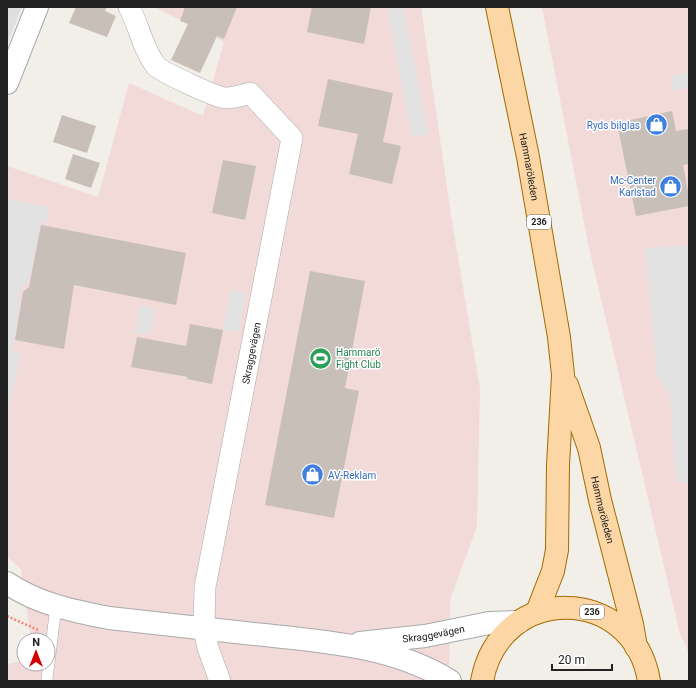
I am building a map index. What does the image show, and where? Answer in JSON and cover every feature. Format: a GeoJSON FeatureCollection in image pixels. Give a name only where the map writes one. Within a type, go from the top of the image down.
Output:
{"type":"FeatureCollection","features":[{"type":"Feature","properties":{"kind":"main road","name":"Hammaröleden"},"geometry":{"type":"LineString","coordinates":[[497,7],[528,157],[559,337],[563,375],[558,465],[557,550],[553,571],[528,617]]}},
{"type":"Feature","properties":{"kind":"main road","name":"Hammaröleden"},"geometry":{"type":"LineString","coordinates":[[563,375],[589,448],[600,500],[632,624],[636,646]]}},
{"type":"Feature","properties":{"kind":"main road","name":"236"},"geometry":{"type":"LineString","coordinates":[[482,681],[493,650],[507,631],[528,617],[549,609],[574,608],[598,614],[620,628],[636,646],[644,662],[648,681]]}},
{"type":"Feature","properties":{"kind":"street"},"geometry":{"type":"LineString","coordinates":[[7,82],[37,7]]}},
{"type":"Feature","properties":{"kind":"street","name":"Skraggevägen"},"geometry":{"type":"LineString","coordinates":[[129,7],[136,20],[148,54],[157,67],[173,77],[225,98],[250,93],[292,138],[205,587],[204,629],[208,648],[220,681]]}},
{"type":"Feature","properties":{"kind":"street","name":"Skraggevägen"},"geometry":{"type":"LineString","coordinates":[[7,583],[26,594],[56,606],[109,618],[347,644],[434,671],[450,681]]}},
{"type":"Feature","properties":{"kind":"street","name":"Skraggevägen"},"geometry":{"type":"LineString","coordinates":[[347,644],[424,636],[528,617]]}},
{"type":"Feature","properties":{"kind":"lane"},"geometry":{"type":"LineString","coordinates":[[53,632],[56,606]]}},
{"type":"Feature","properties":{"kind":"lane"},"geometry":{"type":"LineString","coordinates":[[47,679],[48,672]]}},
{"type":"Feature","properties":{"kind":"path"},"geometry":{"type":"LineString","coordinates":[[7,616],[37,630],[48,632]]}},
{"type":"Feature","properties":{"kind":"shaded area"},"geometry":{"type":"Polygon","coordinates":[[[7,7],[22,7],[7,44],[7,7]]]}},
{"type":"Feature","properties":{"kind":"shaded area"},"geometry":{"type":"Polygon","coordinates":[[[154,7],[421,7],[451,215],[480,389],[477,526],[450,600],[449,681],[7,681],[7,664],[16,662],[16,672],[56,672],[56,632],[30,632],[21,569],[7,557],[7,166],[98,197],[129,83],[203,116],[224,42],[154,7]]]}},
{"type":"Feature","properties":{"kind":"shaded area"},"geometry":{"type":"Polygon","coordinates":[[[403,7],[428,134],[412,137],[387,8],[403,7]]]}},
{"type":"Feature","properties":{"kind":"shaded area"},"geometry":{"type":"Polygon","coordinates":[[[542,7],[689,7],[689,653],[680,634],[589,248],[542,7]]]}},
{"type":"Feature","properties":{"kind":"shaded area"},"geometry":{"type":"Polygon","coordinates":[[[689,72],[689,87],[674,91],[670,76],[689,72]]]}},
{"type":"Feature","properties":{"kind":"shaded area"},"geometry":{"type":"Polygon","coordinates":[[[7,199],[49,207],[46,223],[41,222],[30,277],[18,294],[20,304],[12,351],[21,353],[7,417],[7,199]]]}},
{"type":"Feature","properties":{"kind":"shaded area"},"geometry":{"type":"Polygon","coordinates":[[[689,245],[689,482],[676,482],[670,395],[657,376],[645,248],[689,245]]]}},
{"type":"Feature","properties":{"kind":"shaded area"},"geometry":{"type":"Polygon","coordinates":[[[231,290],[246,293],[239,332],[223,330],[231,290]]]}},
{"type":"Feature","properties":{"kind":"shaded area"},"geometry":{"type":"Polygon","coordinates":[[[140,306],[155,309],[150,335],[135,333],[140,306]]]}},
{"type":"Feature","properties":{"kind":"building"},"geometry":{"type":"Polygon","coordinates":[[[76,7],[107,7],[105,11],[116,16],[107,37],[69,23],[76,7]]]}},
{"type":"Feature","properties":{"kind":"building"},"geometry":{"type":"Polygon","coordinates":[[[185,7],[237,7],[224,39],[217,36],[200,73],[171,60],[188,24],[180,21],[185,7]]]}},
{"type":"Feature","properties":{"kind":"building"},"geometry":{"type":"Polygon","coordinates":[[[312,7],[371,7],[364,44],[307,32],[312,7]]]}},
{"type":"Feature","properties":{"kind":"building"},"geometry":{"type":"Polygon","coordinates":[[[328,79],[393,93],[383,142],[401,146],[392,184],[349,174],[358,134],[318,126],[328,79]]]}},
{"type":"Feature","properties":{"kind":"building"},"geometry":{"type":"Polygon","coordinates":[[[672,111],[676,131],[689,129],[689,164],[683,165],[689,196],[689,206],[636,216],[617,123],[672,111]]]}},
{"type":"Feature","properties":{"kind":"building"},"geometry":{"type":"Polygon","coordinates":[[[62,115],[96,126],[87,153],[53,142],[62,115]]]}},
{"type":"Feature","properties":{"kind":"building"},"geometry":{"type":"Polygon","coordinates":[[[73,154],[100,163],[91,188],[65,179],[73,154]]]}},
{"type":"Feature","properties":{"kind":"building"},"geometry":{"type":"Polygon","coordinates":[[[223,160],[256,166],[245,220],[212,213],[223,160]]]}},
{"type":"Feature","properties":{"kind":"building"},"geometry":{"type":"Polygon","coordinates":[[[41,225],[186,253],[176,305],[74,285],[64,349],[15,340],[23,292],[29,287],[41,225]]]}},
{"type":"Feature","properties":{"kind":"building"},"geometry":{"type":"Polygon","coordinates":[[[310,271],[365,281],[345,388],[359,391],[334,518],[265,505],[310,271]]]}},
{"type":"Feature","properties":{"kind":"building"},"geometry":{"type":"Polygon","coordinates":[[[190,324],[223,330],[212,384],[187,379],[188,377],[131,367],[137,337],[186,346],[190,324]]]}},
{"type":"Feature","properties":{"kind":"place","name":"Ryds bilglas"},"geometry":{"type":"Point","coordinates":[656,125]}},
{"type":"Feature","properties":{"kind":"place","name":"Mc-Center Karlstad"},"geometry":{"type":"Point","coordinates":[671,186]}},
{"type":"Feature","properties":{"kind":"place","name":"Hammarö Fight Club"},"geometry":{"type":"Point","coordinates":[320,358]}},
{"type":"Feature","properties":{"kind":"place","name":"AV-Reklam"},"geometry":{"type":"Point","coordinates":[312,475]}}]}
